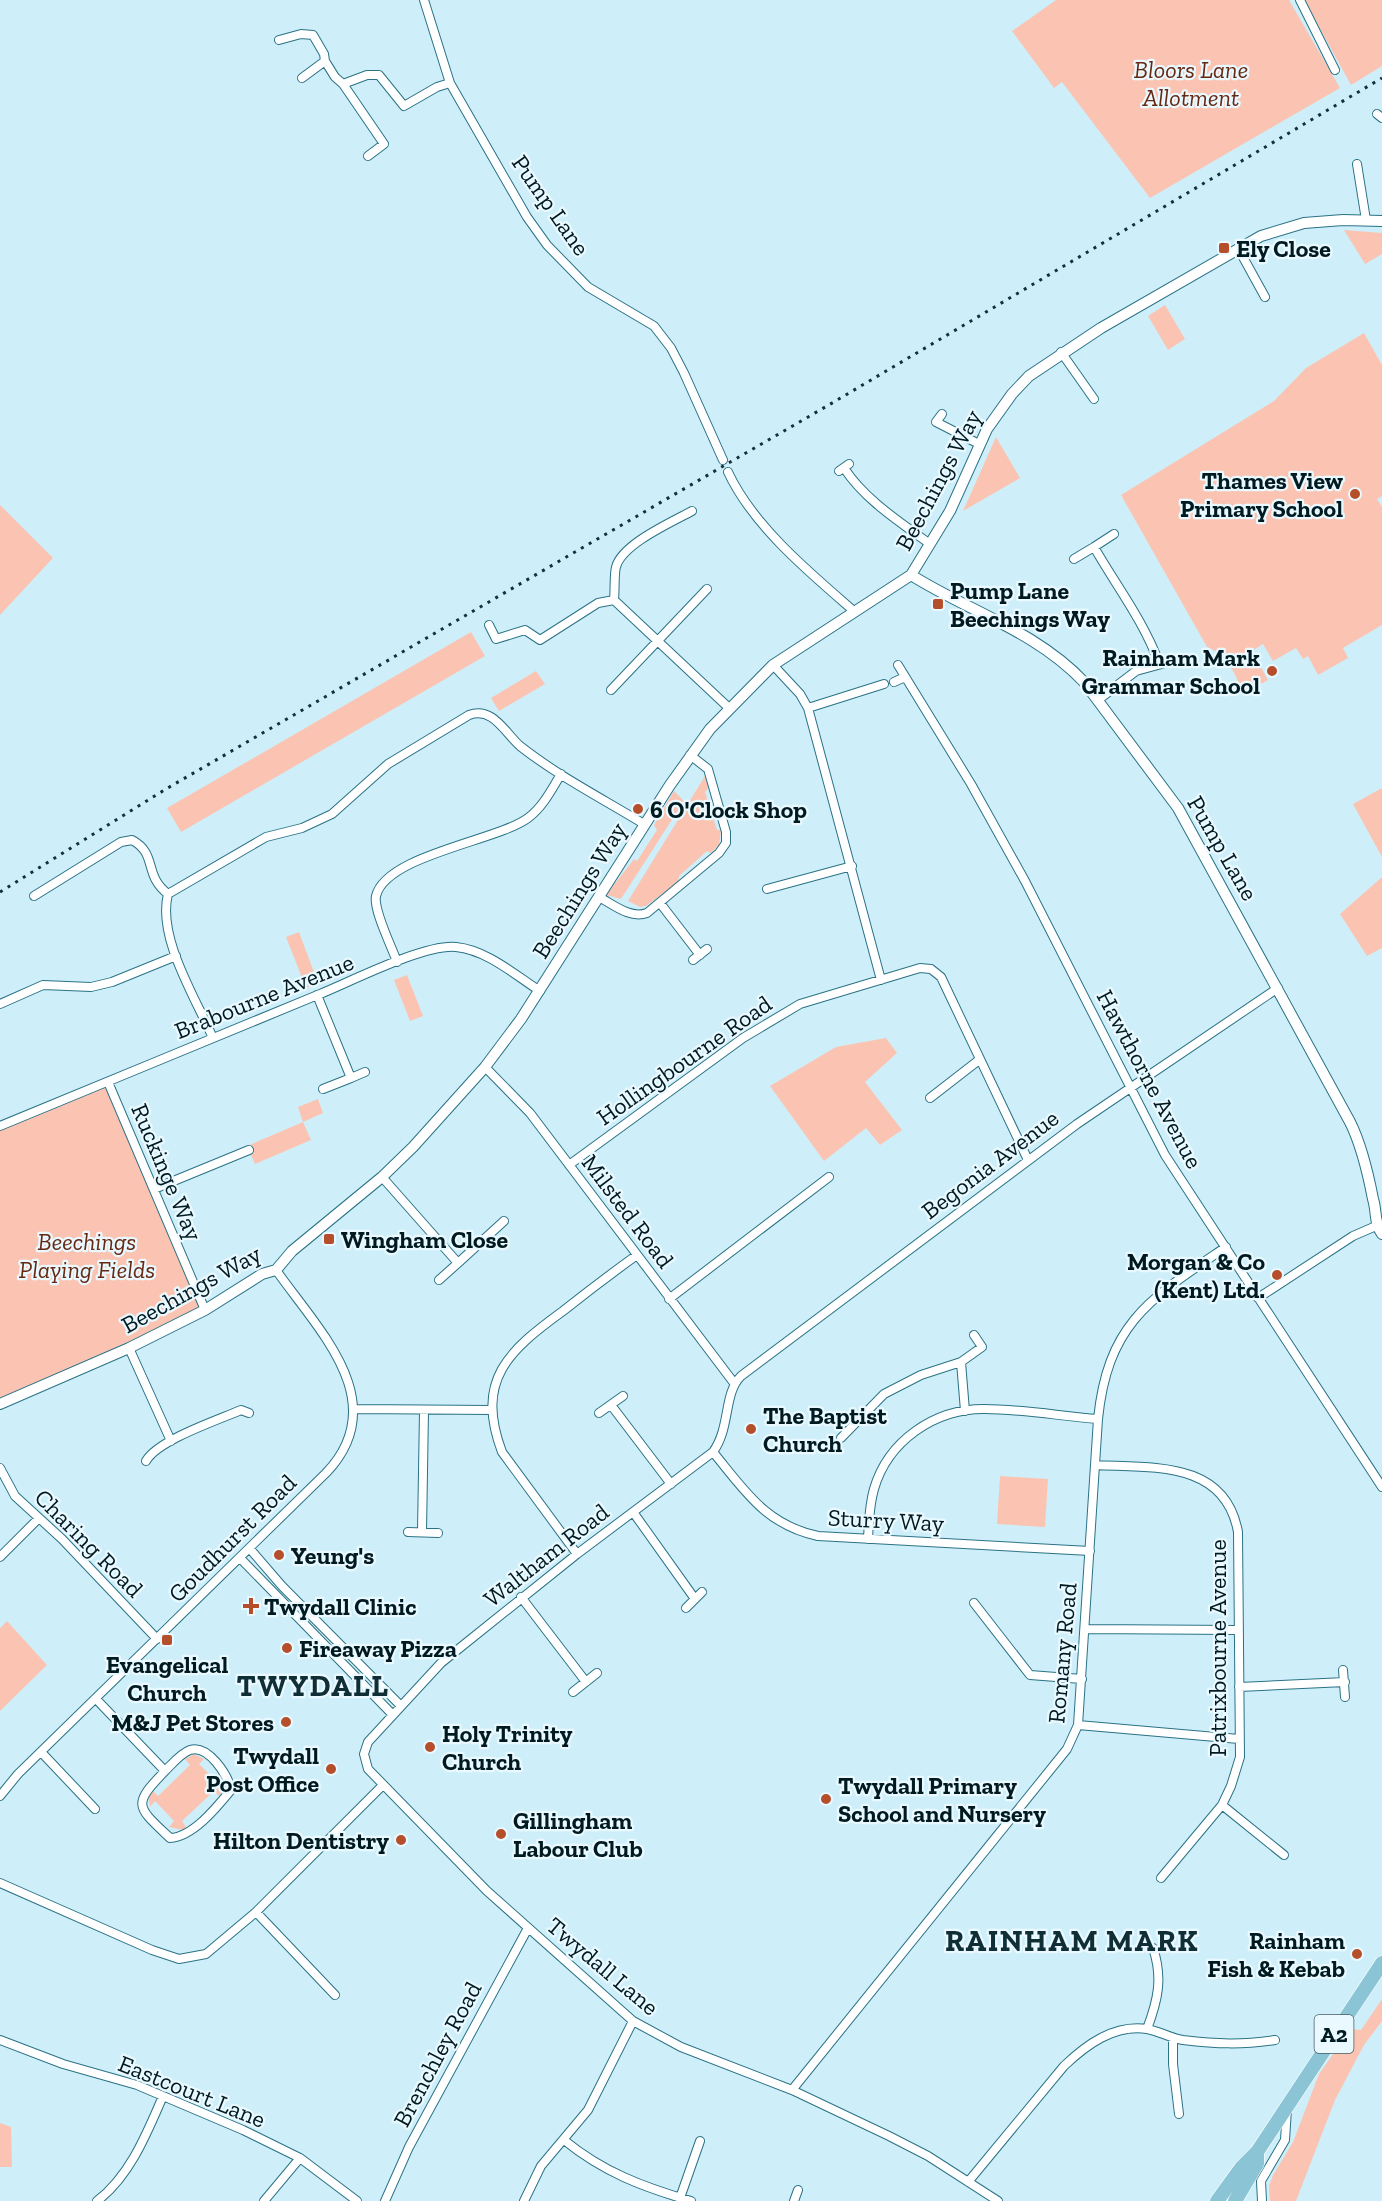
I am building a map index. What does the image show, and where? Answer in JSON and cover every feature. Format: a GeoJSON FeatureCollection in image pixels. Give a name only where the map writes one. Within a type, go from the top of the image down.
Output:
{"type":"FeatureCollection","features":[{"type":"Feature","properties":{"kind":"main road","name":"A2"},"geometry":{"type":"LineString","coordinates":[[1217,2201],[1241,2168],[1257,2152],[1382,1963]]}},
{"type":"Feature","properties":{"kind":"main road","name":"A2"},"geometry":{"type":"LineString","coordinates":[[1235,2201],[1257,2164],[1257,2152]]}},
{"type":"Feature","properties":{"kind":"street","name":"Pump Lane"},"geometry":{"type":"LineString","coordinates":[[424,0],[450,83],[510,188],[547,245],[588,287],[654,326],[671,348],[723,460]]}},
{"type":"Feature","properties":{"kind":"street"},"geometry":{"type":"LineString","coordinates":[[1300,0],[1335,70]]}},
{"type":"Feature","properties":{"kind":"street"},"geometry":{"type":"LineString","coordinates":[[279,40],[301,34],[313,35],[335,77],[343,84],[384,144],[368,156]]}},
{"type":"Feature","properties":{"kind":"street"},"geometry":{"type":"LineString","coordinates":[[302,78],[325,61]]}},
{"type":"Feature","properties":{"kind":"street"},"geometry":{"type":"LineString","coordinates":[[343,84],[367,75],[379,75],[404,106],[437,87],[450,83]]}},
{"type":"Feature","properties":{"kind":"street"},"geometry":{"type":"LineString","coordinates":[[1357,164],[1366,220]]}},
{"type":"Feature","properties":{"kind":"street","name":"Beechings Way"},"geometry":{"type":"LineString","coordinates":[[0,1404],[129,1348],[205,1310],[262,1274],[276,1270],[292,1251],[382,1177],[485,1067],[540,991],[644,824],[690,755],[729,708],[773,665],[911,575],[950,511],[979,444],[995,415],[1029,376],[1061,352],[1261,236],[1304,224],[1382,221]]}},
{"type":"Feature","properties":{"kind":"street"},"geometry":{"type":"LineString","coordinates":[[1238,248],[1265,297]]}},
{"type":"Feature","properties":{"kind":"street"},"geometry":{"type":"LineString","coordinates":[[1061,352],[1094,399]]}},
{"type":"Feature","properties":{"kind":"street"},"geometry":{"type":"LineString","coordinates":[[942,414],[936,422],[979,444]]}},
{"type":"Feature","properties":{"kind":"street"},"geometry":{"type":"LineString","coordinates":[[844,467],[853,482],[930,544]]}},
{"type":"Feature","properties":{"kind":"street"},"geometry":{"type":"LineString","coordinates":[[728,472],[739,493],[788,552],[855,612]]}},
{"type":"Feature","properties":{"kind":"street"},"geometry":{"type":"LineString","coordinates":[[614,600],[616,568],[623,557],[640,540],[692,511]]}},
{"type":"Feature","properties":{"kind":"street"},"geometry":{"type":"LineString","coordinates":[[1074,559],[1114,534]]}},
{"type":"Feature","properties":{"kind":"street"},"geometry":{"type":"LineString","coordinates":[[1094,547],[1122,594],[1140,617],[1164,662],[1137,671],[1098,700]]}},
{"type":"Feature","properties":{"kind":"street","name":"Pump Lane"},"geometry":{"type":"LineString","coordinates":[[911,575],[1050,651],[1073,670],[1178,808],[1355,1131],[1374,1201],[1379,1230]]}},
{"type":"Feature","properties":{"kind":"street"},"geometry":{"type":"LineString","coordinates":[[611,690],[707,589]]}},
{"type":"Feature","properties":{"kind":"street"},"geometry":{"type":"LineString","coordinates":[[489,625],[496,639],[525,630],[540,640],[598,603],[614,600]]}},
{"type":"Feature","properties":{"kind":"street"},"geometry":{"type":"LineString","coordinates":[[614,600],[729,708]]}},
{"type":"Feature","properties":{"kind":"street"},"geometry":{"type":"LineString","coordinates":[[773,665],[800,694],[808,708],[881,980]]}},
{"type":"Feature","properties":{"kind":"street","name":"Hawthorne Avenue"},"geometry":{"type":"LineString","coordinates":[[898,666],[971,784],[1025,881],[1169,1161],[1382,1487]]}},
{"type":"Feature","properties":{"kind":"street"},"geometry":{"type":"LineString","coordinates":[[894,682],[905,677]]}},
{"type":"Feature","properties":{"kind":"street"},"geometry":{"type":"LineString","coordinates":[[808,708],[884,684]]}},
{"type":"Feature","properties":{"kind":"street"},"geometry":{"type":"LineString","coordinates":[[168,894],[266,837],[302,828],[332,814],[393,760],[475,713],[495,718],[512,739],[561,774],[644,824]]}},
{"type":"Feature","properties":{"kind":"street"},"geometry":{"type":"LineString","coordinates":[[599,897],[630,914],[640,915],[660,903],[719,853],[726,843],[726,832],[708,769],[690,755]]}},
{"type":"Feature","properties":{"kind":"street"},"geometry":{"type":"LineString","coordinates":[[397,962],[378,910],[376,897],[380,888],[392,877],[435,852],[507,830],[528,818],[540,807],[561,774]]}},
{"type":"Feature","properties":{"kind":"street"},"geometry":{"type":"LineString","coordinates":[[34,896],[121,842],[132,840],[150,861],[153,880],[168,894]]}},
{"type":"Feature","properties":{"kind":"street"},"geometry":{"type":"LineString","coordinates":[[767,889],[852,866]]}},
{"type":"Feature","properties":{"kind":"street"},"geometry":{"type":"LineString","coordinates":[[168,894],[165,922],[176,956],[212,1036]]}},
{"type":"Feature","properties":{"kind":"street"},"geometry":{"type":"LineString","coordinates":[[660,903],[700,954]]}},
{"type":"Feature","properties":{"kind":"street","name":"Brabourne Avenue"},"geometry":{"type":"LineString","coordinates":[[0,1125],[108,1082],[212,1036],[397,962],[439,948],[466,949],[488,958],[540,991]]}},
{"type":"Feature","properties":{"kind":"street"},"geometry":{"type":"LineString","coordinates":[[0,1004],[43,985],[91,987],[112,982],[176,956]]}},
{"type":"Feature","properties":{"kind":"street","name":"Hollingbourne Road"},"geometry":{"type":"LineString","coordinates":[[569,1164],[743,1038],[800,1004],[920,968],[937,973],[1028,1160]]}},
{"type":"Feature","properties":{"kind":"street","name":"Begonia Avenue"},"geometry":{"type":"LineString","coordinates":[[734,1383],[1028,1160],[1278,988]]}},
{"type":"Feature","properties":{"kind":"street"},"geometry":{"type":"LineString","coordinates":[[317,995],[351,1078]]}},
{"type":"Feature","properties":{"kind":"street"},"geometry":{"type":"LineString","coordinates":[[930,1098],[979,1060]]}},
{"type":"Feature","properties":{"kind":"street","name":"Milsted Road"},"geometry":{"type":"LineString","coordinates":[[485,1067],[518,1098],[734,1383]]}},
{"type":"Feature","properties":{"kind":"street"},"geometry":{"type":"LineString","coordinates":[[323,1089],[365,1072]]}},
{"type":"Feature","properties":{"kind":"street","name":"Ruckinge Way"},"geometry":{"type":"LineString","coordinates":[[108,1082],[205,1310]]}},
{"type":"Feature","properties":{"kind":"street"},"geometry":{"type":"LineString","coordinates":[[154,1189],[249,1150]]}},
{"type":"Feature","properties":{"kind":"street"},"geometry":{"type":"LineString","coordinates":[[382,1177],[458,1263]]}},
{"type":"Feature","properties":{"kind":"street"},"geometry":{"type":"LineString","coordinates":[[669,1299],[829,1177]]}},
{"type":"Feature","properties":{"kind":"street"},"geometry":{"type":"LineString","coordinates":[[439,1280],[504,1221]]}},
{"type":"Feature","properties":{"kind":"street"},"geometry":{"type":"LineString","coordinates":[[1258,1298],[1353,1236],[1379,1230]]}},
{"type":"Feature","properties":{"kind":"street","name":"Romany Road"},"geometry":{"type":"LineString","coordinates":[[792,2090],[1059,1760],[1078,1725],[1098,1419],[1105,1374],[1115,1347],[1130,1323],[1155,1297],[1226,1247]]}},
{"type":"Feature","properties":{"kind":"street"},"geometry":{"type":"LineString","coordinates":[[577,1554],[502,1452],[495,1434],[492,1410],[495,1387],[505,1363],[521,1342],[637,1255]]}},
{"type":"Feature","properties":{"kind":"street","name":"Goudhurst Road"},"geometry":{"type":"LineString","coordinates":[[0,1796],[18,1774],[250,1549],[336,1462],[350,1434],[354,1409],[345,1369],[276,1270]]}},
{"type":"Feature","properties":{"kind":"street"},"geometry":{"type":"LineString","coordinates":[[841,1438],[884,1394],[921,1375],[961,1362],[982,1347],[974,1335]]}},
{"type":"Feature","properties":{"kind":"street"},"geometry":{"type":"LineString","coordinates":[[129,1348],[171,1441]]}},
{"type":"Feature","properties":{"kind":"street"},"geometry":{"type":"LineString","coordinates":[[961,1362],[965,1411]]}},
{"type":"Feature","properties":{"kind":"street","name":"Waltham Road"},"geometry":{"type":"LineString","coordinates":[[364,1754],[368,1742],[441,1663],[521,1597],[713,1452],[722,1440],[734,1383]]}},
{"type":"Feature","properties":{"kind":"street"},"geometry":{"type":"LineString","coordinates":[[599,1413],[623,1396]]}},
{"type":"Feature","properties":{"kind":"street"},"geometry":{"type":"LineString","coordinates":[[611,1405],[671,1484]]}},
{"type":"Feature","properties":{"kind":"street"},"geometry":{"type":"LineString","coordinates":[[354,1409],[492,1410]]}},
{"type":"Feature","properties":{"kind":"street"},"geometry":{"type":"LineString","coordinates":[[868,1539],[870,1506],[875,1487],[894,1451],[912,1432],[937,1418],[983,1409],[1098,1419]]}},
{"type":"Feature","properties":{"kind":"street"},"geometry":{"type":"LineString","coordinates":[[146,1461],[150,1454],[171,1441],[241,1410],[249,1413]]}},
{"type":"Feature","properties":{"kind":"street"},"geometry":{"type":"LineString","coordinates":[[422,1532],[424,1411]]}},
{"type":"Feature","properties":{"kind":"street","name":"Sturry Way"},"geometry":{"type":"LineString","coordinates":[[713,1452],[755,1504],[780,1524],[796,1532],[818,1536],[1090,1551]]}},
{"type":"Feature","properties":{"kind":"street","name":"Patrixbourne Avenue"},"geometry":{"type":"LineString","coordinates":[[1095,1465],[1172,1469],[1196,1475],[1219,1490],[1235,1516],[1238,1532],[1240,1757],[1232,1786],[1222,1805],[1161,1878]]}},
{"type":"Feature","properties":{"kind":"street","name":"Charing Road"},"geometry":{"type":"LineString","coordinates":[[0,1468],[15,1496],[62,1539],[157,1639]]}},
{"type":"Feature","properties":{"kind":"street"},"geometry":{"type":"LineString","coordinates":[[633,1512],[695,1599]]}},
{"type":"Feature","properties":{"kind":"street"},"geometry":{"type":"LineString","coordinates":[[0,1557],[38,1519]]}},
{"type":"Feature","properties":{"kind":"street"},"geometry":{"type":"LineString","coordinates":[[408,1532],[438,1533]]}},
{"type":"Feature","properties":{"kind":"street"},"geometry":{"type":"LineString","coordinates":[[250,1549],[282,1586],[401,1706]]}},
{"type":"Feature","properties":{"kind":"street"},"geometry":{"type":"LineString","coordinates":[[240,1558],[392,1714]]}},
{"type":"Feature","properties":{"kind":"street"},"geometry":{"type":"LineString","coordinates":[[686,1608],[702,1592]]}},
{"type":"Feature","properties":{"kind":"street"},"geometry":{"type":"LineString","coordinates":[[521,1597],[586,1682]]}},
{"type":"Feature","properties":{"kind":"street"},"geometry":{"type":"LineString","coordinates":[[974,1604],[1029,1675],[1082,1679]]}},
{"type":"Feature","properties":{"kind":"street"},"geometry":{"type":"LineString","coordinates":[[1086,1629],[1238,1630]]}},
{"type":"Feature","properties":{"kind":"street"},"geometry":{"type":"LineString","coordinates":[[1344,1670],[1345,1697]]}},
{"type":"Feature","properties":{"kind":"street"},"geometry":{"type":"LineString","coordinates":[[573,1692],[597,1672]]}},
{"type":"Feature","properties":{"kind":"street"},"geometry":{"type":"LineString","coordinates":[[1239,1687],[1345,1682]]}},
{"type":"Feature","properties":{"kind":"street"},"geometry":{"type":"LineString","coordinates":[[96,1699],[165,1771]]}},
{"type":"Feature","properties":{"kind":"street"},"geometry":{"type":"LineString","coordinates":[[1078,1725],[1239,1739]]}},
{"type":"Feature","properties":{"kind":"street"},"geometry":{"type":"LineString","coordinates":[[194,1749],[204,1752],[225,1773],[231,1790],[190,1831],[180,1838],[170,1838],[143,1812],[141,1804],[142,1797],[165,1771],[186,1751],[194,1749]]}},
{"type":"Feature","properties":{"kind":"street"},"geometry":{"type":"LineString","coordinates":[[42,1753],[95,1809]]}},
{"type":"Feature","properties":{"kind":"street","name":"Twydall Lane"},"geometry":{"type":"LineString","coordinates":[[364,1754],[368,1769],[383,1785],[528,1928],[633,2021],[681,2047],[792,2090],[928,2156],[998,2201]]}},
{"type":"Feature","properties":{"kind":"street"},"geometry":{"type":"LineString","coordinates":[[0,1883],[152,1950],[179,1959],[206,1954],[256,1912],[383,1785]]}},
{"type":"Feature","properties":{"kind":"street"},"geometry":{"type":"LineString","coordinates":[[1222,1805],[1284,1855]]}},
{"type":"Feature","properties":{"kind":"street"},"geometry":{"type":"LineString","coordinates":[[256,1912],[335,1995]]}},
{"type":"Feature","properties":{"kind":"street","name":"Brenchley Road"},"geometry":{"type":"LineString","coordinates":[[385,2201],[413,2141],[528,1928]]}},
{"type":"Feature","properties":{"kind":"street"},"geometry":{"type":"LineString","coordinates":[[1147,2030],[1156,2007],[1160,1984],[1159,1966],[1153,1948]]}},
{"type":"Feature","properties":{"kind":"street"},"geometry":{"type":"LineString","coordinates":[[524,2201],[541,2166],[593,2101],[633,2021]]}},
{"type":"Feature","properties":{"kind":"street"},"geometry":{"type":"LineString","coordinates":[[968,2182],[1064,2066],[1082,2049],[1112,2033],[1127,2029],[1147,2030],[1173,2038],[1236,2046],[1275,2040]]}},
{"type":"Feature","properties":{"kind":"street"},"geometry":{"type":"LineString","coordinates":[[1173,2038],[1173,2064],[1179,2114]]}},
{"type":"Feature","properties":{"kind":"street","name":"Eastcourt Lane"},"geometry":{"type":"LineString","coordinates":[[0,2040],[46,2058],[130,2083],[163,2096],[300,2158],[357,2201]]}},
{"type":"Feature","properties":{"kind":"street"},"geometry":{"type":"LineString","coordinates":[[97,2201],[111,2191],[145,2140],[163,2096]]}},
{"type":"Feature","properties":{"kind":"street"},"geometry":{"type":"LineString","coordinates":[[1262,2201],[1261,2181],[1285,2140],[1287,2106]]}},
{"type":"Feature","properties":{"kind":"street"},"geometry":{"type":"LineString","coordinates":[[564,2140],[598,2164],[639,2186],[691,2201]]}},
{"type":"Feature","properties":{"kind":"street"},"geometry":{"type":"LineString","coordinates":[[680,2198],[700,2141]]}},
{"type":"Feature","properties":{"kind":"street"},"geometry":{"type":"LineString","coordinates":[[264,2201],[300,2158]]}},
{"type":"Feature","properties":{"kind":"street"},"geometry":{"type":"LineString","coordinates":[[794,2201],[798,2190]]}},
{"type":"Feature","properties":{"kind":"green space","name":"Bloors Lane Allotment"},"geometry":{"type":"Polygon","coordinates":[[[1056,0],[1289,0],[1340,88],[1150,198],[1062,82],[1054,88],[1012,31],[1056,0]]]}},
{"type":"Feature","properties":{"kind":"green space"},"geometry":{"type":"Polygon","coordinates":[[[1304,0],[1382,0],[1382,66],[1351,85],[1304,0]]]}},
{"type":"Feature","properties":{"kind":"green space"},"geometry":{"type":"Polygon","coordinates":[[[1344,230],[1382,233],[1382,254],[1365,264],[1344,230]]]}},
{"type":"Feature","properties":{"kind":"green space"},"geometry":{"type":"Polygon","coordinates":[[[1165,305],[1185,339],[1168,350],[1148,316],[1165,305]]]}},
{"type":"Feature","properties":{"kind":"green space"},"geometry":{"type":"Polygon","coordinates":[[[1364,333],[1382,365],[1382,496],[1377,499],[1382,507],[1382,625],[1343,648],[1348,658],[1318,675],[1308,656],[1303,659],[1296,648],[1273,661],[1263,644],[1252,651],[1268,680],[1242,694],[1226,660],[1207,647],[1121,495],[1274,401],[1306,368],[1364,333]]]}},
{"type":"Feature","properties":{"kind":"green space"},"geometry":{"type":"Polygon","coordinates":[[[996,437],[1020,478],[963,511],[996,437]]]}},
{"type":"Feature","properties":{"kind":"green space"},"geometry":{"type":"Polygon","coordinates":[[[0,505],[53,558],[0,615],[0,505]]]}},
{"type":"Feature","properties":{"kind":"green space"},"geometry":{"type":"Polygon","coordinates":[[[471,632],[485,656],[181,832],[167,808],[471,632]]]}},
{"type":"Feature","properties":{"kind":"green space"},"geometry":{"type":"Polygon","coordinates":[[[536,671],[545,684],[499,711],[491,698],[536,671]]]}},
{"type":"Feature","properties":{"kind":"green space"},"geometry":{"type":"Polygon","coordinates":[[[705,776],[709,787],[705,792],[717,830],[721,830],[719,845],[711,853],[707,851],[679,876],[678,882],[646,906],[640,907],[628,901],[705,776]]]}},
{"type":"Feature","properties":{"kind":"green space"},"geometry":{"type":"Polygon","coordinates":[[[1382,788],[1382,857],[1353,804],[1382,788]]]}},
{"type":"Feature","properties":{"kind":"green space"},"geometry":{"type":"Polygon","coordinates":[[[674,791],[684,801],[621,899],[606,895],[634,859],[637,861],[657,830],[654,825],[674,791]]]}},
{"type":"Feature","properties":{"kind":"green space"},"geometry":{"type":"Polygon","coordinates":[[[1382,877],[1382,948],[1367,956],[1340,914],[1382,877]]]}},
{"type":"Feature","properties":{"kind":"green space"},"geometry":{"type":"Polygon","coordinates":[[[299,932],[318,983],[306,988],[286,937],[299,932]]]}},
{"type":"Feature","properties":{"kind":"green space"},"geometry":{"type":"Polygon","coordinates":[[[407,975],[423,1016],[410,1021],[394,980],[407,975]]]}},
{"type":"Feature","properties":{"kind":"green space"},"geometry":{"type":"Polygon","coordinates":[[[886,1038],[897,1053],[865,1082],[902,1130],[880,1145],[866,1128],[824,1161],[770,1086],[836,1047],[886,1038]]]}},
{"type":"Feature","properties":{"kind":"green space","name":"Beechings Playing Fields"},"geometry":{"type":"Polygon","coordinates":[[[108,1082],[205,1310],[0,1404],[0,1126],[108,1082]]]}},
{"type":"Feature","properties":{"kind":"green space"},"geometry":{"type":"Polygon","coordinates":[[[318,1099],[323,1113],[303,1122],[298,1107],[318,1099]]]}},
{"type":"Feature","properties":{"kind":"green space"},"geometry":{"type":"Polygon","coordinates":[[[303,1122],[311,1140],[255,1164],[247,1146],[303,1122]]]}},
{"type":"Feature","properties":{"kind":"green space"},"geometry":{"type":"Polygon","coordinates":[[[1000,1476],[1048,1479],[1045,1527],[997,1524],[1000,1476]]]}},
{"type":"Feature","properties":{"kind":"green space"},"geometry":{"type":"Polygon","coordinates":[[[7,1621],[47,1665],[0,1711],[0,1628],[7,1621]]]}},
{"type":"Feature","properties":{"kind":"green space"},"geometry":{"type":"Polygon","coordinates":[[[194,1754],[204,1759],[199,1764],[217,1782],[222,1777],[224,1788],[219,1796],[214,1791],[182,1821],[186,1827],[183,1830],[169,1827],[174,1821],[155,1801],[150,1807],[148,1795],[152,1790],[158,1796],[190,1765],[185,1759],[194,1754]]]}},
{"type":"Feature","properties":{"kind":"green space"},"geometry":{"type":"Polygon","coordinates":[[[1382,1999],[1382,2021],[1364,2045],[1335,2100],[1296,2201],[1270,2201],[1269,2186],[1273,2175],[1293,2142],[1319,2074],[1351,2029],[1361,2030],[1382,1999]]]}},
{"type":"Feature","properties":{"kind":"green space"},"geometry":{"type":"Polygon","coordinates":[[[0,2123],[11,2127],[12,2167],[0,2167],[0,2123]]]}},
{"type":"Feature","properties":{"kind":"railway"},"geometry":{"type":"LineString","coordinates":[[0,892],[166,789],[827,406],[1382,78]]}},
{"type":"Feature","properties":{"kind":"place","name":"Ely Close"},"geometry":{"type":"Point","coordinates":[1224,248]}},
{"type":"Feature","properties":{"kind":"place","name":"Thames View Primary School"},"geometry":{"type":"Point","coordinates":[1355,494]}},
{"type":"Feature","properties":{"kind":"place","name":"Pump Lane Beechings Way"},"geometry":{"type":"Point","coordinates":[938,604]}},
{"type":"Feature","properties":{"kind":"place","name":"Rainham Mark Grammar School"},"geometry":{"type":"Point","coordinates":[1272,671]}},
{"type":"Feature","properties":{"kind":"place","name":"6 O'Clock Shop"},"geometry":{"type":"Point","coordinates":[638,809]}},
{"type":"Feature","properties":{"kind":"place","name":"Wingham Close"},"geometry":{"type":"Point","coordinates":[329,1239]}},
{"type":"Feature","properties":{"kind":"place","name":"Morgan & Co (Kent) Ltd."},"geometry":{"type":"Point","coordinates":[1277,1275]}},
{"type":"Feature","properties":{"kind":"place","name":"The Baptist Church"},"geometry":{"type":"Point","coordinates":[751,1429]}},
{"type":"Feature","properties":{"kind":"place","name":"Yeung's"},"geometry":{"type":"Point","coordinates":[279,1555]}},
{"type":"Feature","properties":{"kind":"place","name":"Twydall Clinic"},"geometry":{"type":"Point","coordinates":[251,1606]}},
{"type":"Feature","properties":{"kind":"place","name":"Evangelical Church"},"geometry":{"type":"Point","coordinates":[167,1640]}},
{"type":"Feature","properties":{"kind":"place","name":"Fireaway Pizza"},"geometry":{"type":"Point","coordinates":[287,1648]}},
{"type":"Feature","properties":{"kind":"place","name":"M&J Pet Stores"},"geometry":{"type":"Point","coordinates":[286,1722]}},
{"type":"Feature","properties":{"kind":"place","name":"Holy Trinity Church"},"geometry":{"type":"Point","coordinates":[430,1747]}},
{"type":"Feature","properties":{"kind":"place","name":"Twydall Post Office"},"geometry":{"type":"Point","coordinates":[331,1769]}},
{"type":"Feature","properties":{"kind":"place","name":"Twydall Primary School and Nursery"},"geometry":{"type":"Point","coordinates":[826,1799]}},
{"type":"Feature","properties":{"kind":"place","name":"Gillingham Labour Club"},"geometry":{"type":"Point","coordinates":[501,1834]}},
{"type":"Feature","properties":{"kind":"place","name":"Hilton Dentistry"},"geometry":{"type":"Point","coordinates":[401,1840]}},
{"type":"Feature","properties":{"kind":"place","name":"Rainham Fish & Kebab"},"geometry":{"type":"Point","coordinates":[1357,1954]}},
{"type":"Feature","properties":{"kind":"district","name":"TWYDALL"},"geometry":{"type":"Point","coordinates":[313,1686]}},
{"type":"Feature","properties":{"kind":"district","name":"RAINHAM MARK"},"geometry":{"type":"Point","coordinates":[1072,1941]}}]}
